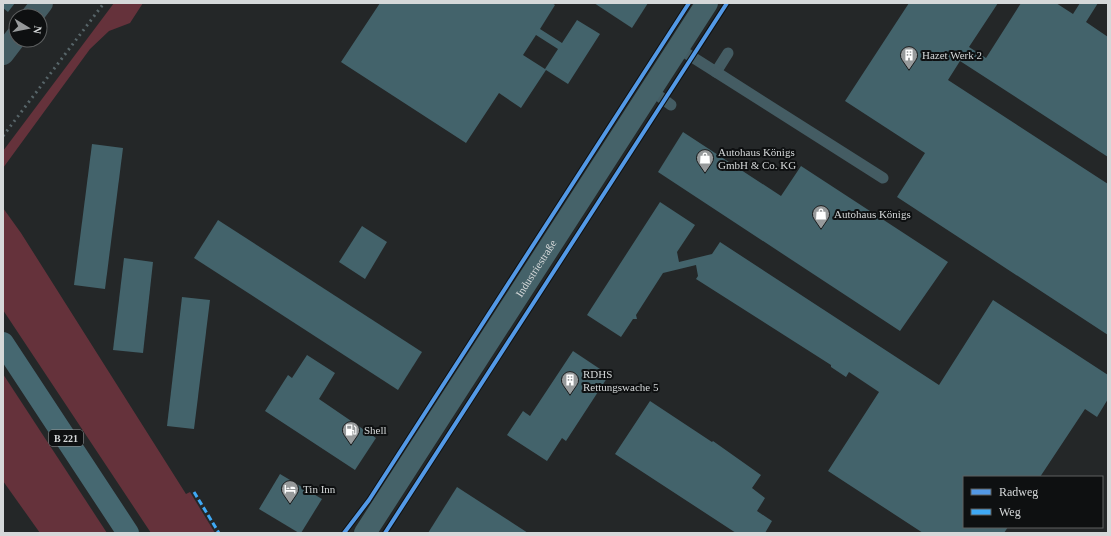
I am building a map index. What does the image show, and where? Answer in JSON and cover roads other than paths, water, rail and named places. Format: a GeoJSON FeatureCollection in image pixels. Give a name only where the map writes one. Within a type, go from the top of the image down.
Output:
{"type":"FeatureCollection","features":[{"type":"Feature","properties":{"kind":"main road","name":"B 221"},"geometry":{"type":"LineString","coordinates":[[3,343],[128,533]]}},
{"type":"Feature","properties":{"kind":"street","name":"Industriestraße"},"geometry":{"type":"LineString","coordinates":[[365,533],[707,3]]}},
{"type":"Feature","properties":{"kind":"lane"},"geometry":{"type":"LineString","coordinates":[[678,48],[883,178]]}},
{"type":"Feature","properties":{"kind":"lane"},"geometry":{"type":"LineString","coordinates":[[716,72],[728,53]]}},
{"type":"Feature","properties":{"kind":"lane"},"geometry":{"type":"LineString","coordinates":[[651,90],[671,105]]}},
{"type":"Feature","properties":{"kind":"railway"},"geometry":{"type":"LineString","coordinates":[[3,136],[104,3]]}},
{"type":"Feature","properties":{"kind":"place","name":"Hazet Werk 2"},"geometry":{"type":"Point","coordinates":[909,70]}},
{"type":"Feature","properties":{"kind":"place","name":"Autohaus Königs GmbH & Co. KG"},"geometry":{"type":"Point","coordinates":[705,173]}},
{"type":"Feature","properties":{"kind":"place","name":"Autohaus Königs"},"geometry":{"type":"Point","coordinates":[821,229]}},
{"type":"Feature","properties":{"kind":"place","name":"RDHS Rettungswache 5"},"geometry":{"type":"Point","coordinates":[570,395]}},
{"type":"Feature","properties":{"kind":"place","name":"Shell"},"geometry":{"type":"Point","coordinates":[351,445]}},
{"type":"Feature","properties":{"kind":"place","name":"Tin Inn"},"geometry":{"type":"Point","coordinates":[290,504]}}]}
